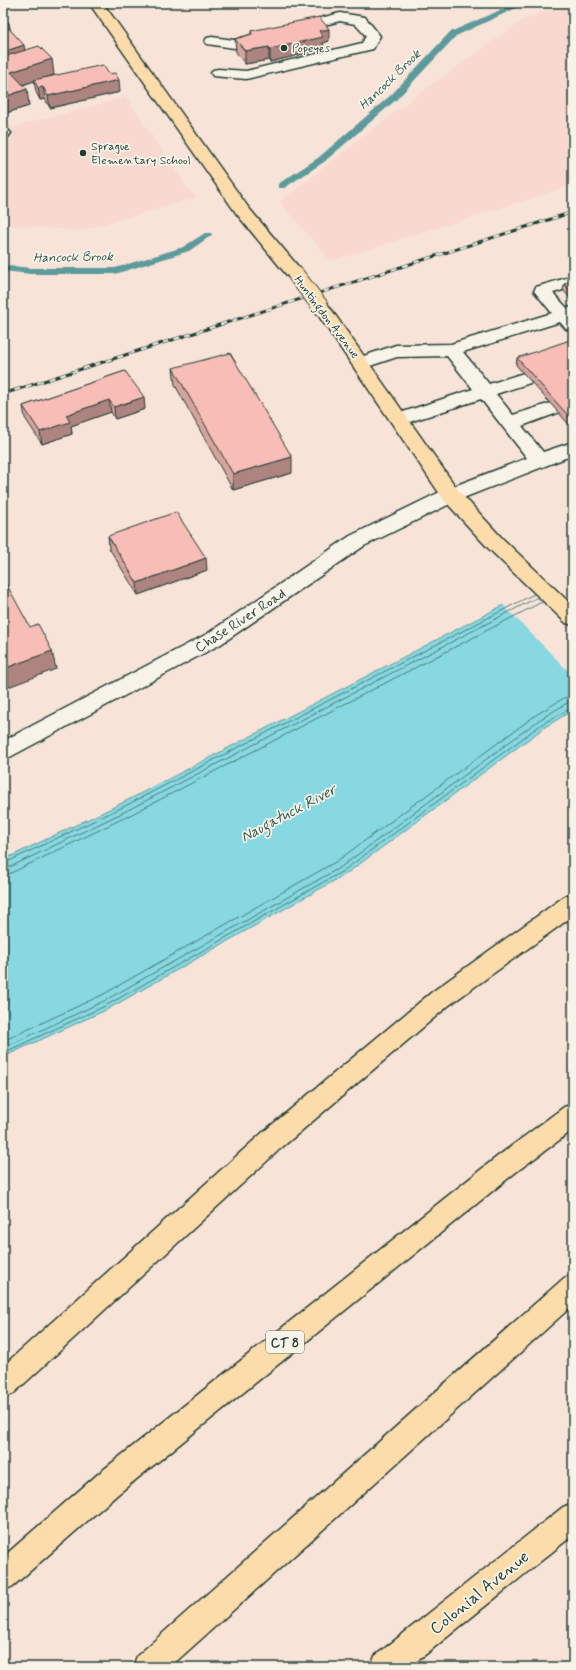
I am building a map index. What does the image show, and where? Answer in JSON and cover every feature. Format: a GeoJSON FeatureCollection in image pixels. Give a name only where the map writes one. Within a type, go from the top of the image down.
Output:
{"type":"FeatureCollection","features":[{"type":"Feature","properties":{"kind":"main road","name":"Huntingdon Avenue"},"geometry":{"type":"LineString","coordinates":[[96,3],[210,167],[242,210],[320,306],[400,419],[451,495],[470,518],[573,618]]}},
{"type":"Feature","properties":{"kind":"main road"},"geometry":{"type":"LineString","coordinates":[[3,1384],[271,1140],[440,999],[573,903]]}},
{"type":"Feature","properties":{"kind":"main road","name":"CT 8"},"geometry":{"type":"LineString","coordinates":[[3,1576],[108,1484],[507,1164],[573,1115]]}},
{"type":"Feature","properties":{"kind":"main road"},"geometry":{"type":"LineString","coordinates":[[148,1667],[573,1287]]}},
{"type":"Feature","properties":{"kind":"main road","name":"Colonial Avenue"},"geometry":{"type":"LineString","coordinates":[[386,1667],[573,1517]]}},
{"type":"Feature","properties":{"kind":"street"},"geometry":{"type":"LineString","coordinates":[[212,41],[234,44],[340,17],[360,20],[373,36],[368,46],[246,76],[218,73]]}},
{"type":"Feature","properties":{"kind":"street"},"geometry":{"type":"LineString","coordinates":[[570,318],[542,291],[573,281]]}},
{"type":"Feature","properties":{"kind":"street"},"geometry":{"type":"LineString","coordinates":[[361,363],[396,351],[452,350],[570,318]]}},
{"type":"Feature","properties":{"kind":"street"},"geometry":{"type":"LineString","coordinates":[[452,350],[539,460]]}},
{"type":"Feature","properties":{"kind":"street"},"geometry":{"type":"LineString","coordinates":[[400,419],[527,378]]}},
{"type":"Feature","properties":{"kind":"street"},"geometry":{"type":"LineString","coordinates":[[510,423],[554,408]]}},
{"type":"Feature","properties":{"kind":"street","name":"Chase River Road"},"geometry":{"type":"LineString","coordinates":[[3,751],[214,639],[357,541],[451,495],[573,448]]}},
{"type":"Feature","properties":{"kind":"shaded area"},"geometry":{"type":"Polygon","coordinates":[[[573,3],[573,185],[331,261],[280,202],[425,89],[525,19],[573,3]]]}},
{"type":"Feature","properties":{"kind":"shaded area","name":"Sprague Elementary School"},"geometry":{"type":"Polygon","coordinates":[[[126,97],[181,179],[196,198],[79,231],[3,224],[3,115],[13,127],[126,97]]]}},
{"type":"Feature","properties":{"kind":"water","name":"Naugatuck River"},"geometry":{"type":"Polygon","coordinates":[[[573,569],[573,710],[545,727],[346,874],[108,1009],[3,1057],[3,860],[124,802],[573,569]]]}},
{"type":"Feature","properties":{"kind":"pier"},"geometry":{"type":"Polygon","coordinates":[[[572,568],[573,569],[573,676],[502,604],[572,568]]]}},
{"type":"Feature","properties":{"kind":"building"},"geometry":{"type":"Polygon","coordinates":[[[3,16],[9,23],[5,24],[24,45],[3,52],[3,16]]]}},
{"type":"Feature","properties":{"kind":"building"},"geometry":{"type":"Polygon","coordinates":[[[319,17],[329,29],[319,31],[323,37],[270,49],[269,47],[245,51],[235,39],[252,34],[251,31],[319,17]]]}},
{"type":"Feature","properties":{"kind":"building"},"geometry":{"type":"Polygon","coordinates":[[[39,46],[52,59],[11,72],[27,89],[4,97],[3,57],[39,46]]]}},
{"type":"Feature","properties":{"kind":"building"},"geometry":{"type":"Polygon","coordinates":[[[103,65],[109,74],[115,73],[119,80],[48,96],[43,87],[38,88],[34,80],[103,65]]]}},
{"type":"Feature","properties":{"kind":"building"},"geometry":{"type":"Polygon","coordinates":[[[573,281],[573,293],[564,284],[573,281]]]}},
{"type":"Feature","properties":{"kind":"building"},"geometry":{"type":"Polygon","coordinates":[[[570,340],[573,344],[573,421],[517,358],[570,340]]]}},
{"type":"Feature","properties":{"kind":"building"},"geometry":{"type":"Polygon","coordinates":[[[230,353],[292,457],[233,474],[173,368],[230,353]]]}},
{"type":"Feature","properties":{"kind":"building"},"geometry":{"type":"Polygon","coordinates":[[[125,371],[144,397],[114,407],[109,400],[66,415],[70,422],[40,432],[23,406],[125,371]]]}},
{"type":"Feature","properties":{"kind":"building"},"geometry":{"type":"Polygon","coordinates":[[[176,512],[206,558],[137,583],[108,536],[176,512]]]}},
{"type":"Feature","properties":{"kind":"building"},"geometry":{"type":"Polygon","coordinates":[[[3,578],[30,627],[38,624],[52,651],[3,669],[3,578]]]}},
{"type":"Feature","properties":{"kind":"waterway","name":"Hancock Brook"},"geometry":{"type":"LineString","coordinates":[[281,186],[321,160],[394,97],[453,34],[523,3]]}},
{"type":"Feature","properties":{"kind":"waterway","name":"Hancock Brook"},"geometry":{"type":"LineString","coordinates":[[3,268],[31,271],[115,271],[186,249],[208,235]]}},
{"type":"Feature","properties":{"kind":"railway"},"geometry":{"type":"LineString","coordinates":[[3,394],[573,212]]}},
{"type":"Feature","properties":{"kind":"place","name":"Popeyes"},"geometry":{"type":"Point","coordinates":[284,48]}},
{"type":"Feature","properties":{"kind":"place","name":"Sprague Elementary School"},"geometry":{"type":"Point","coordinates":[83,153]}}]}
